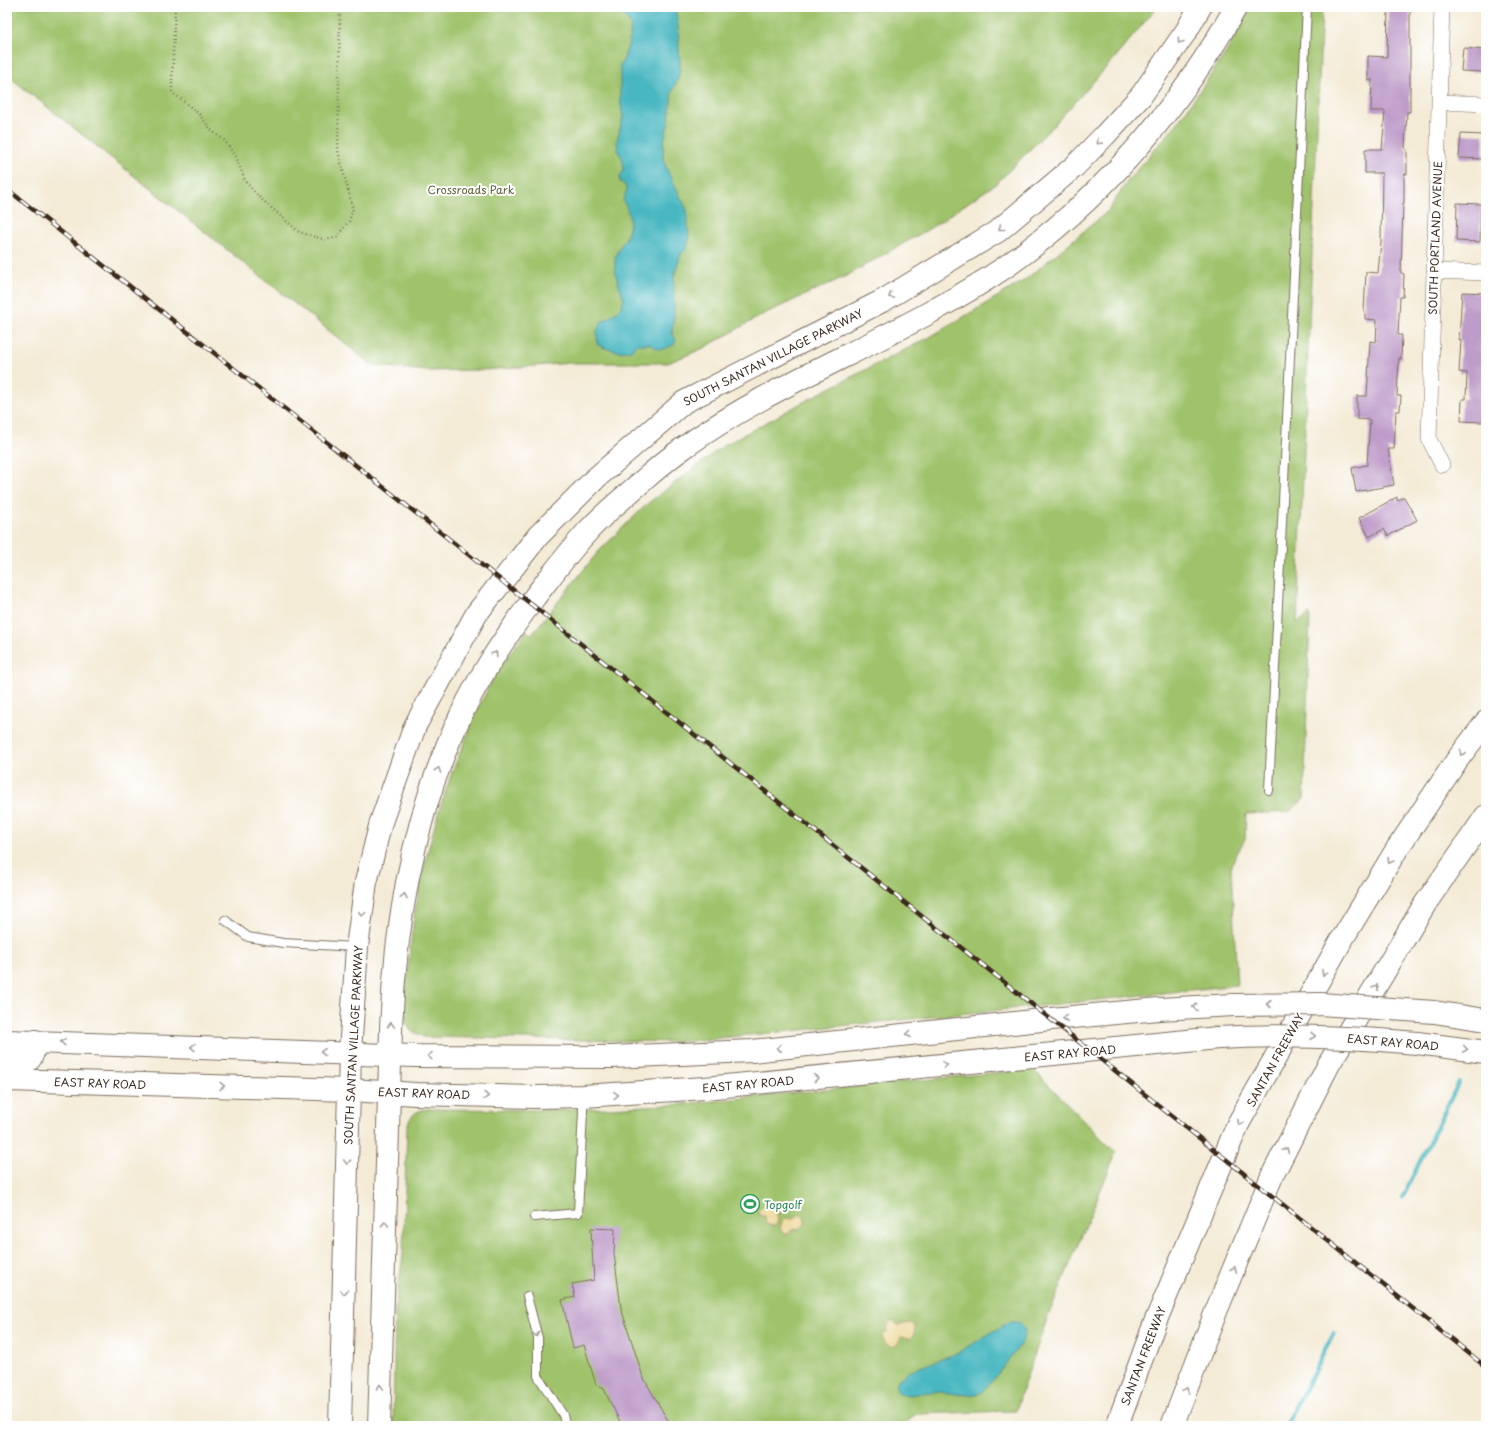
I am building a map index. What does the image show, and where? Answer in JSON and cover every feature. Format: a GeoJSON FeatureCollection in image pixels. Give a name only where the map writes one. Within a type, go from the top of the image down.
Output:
{"type":"FeatureCollection","features":[{"type":"Feature","properties":{"kind":"main road","name":"SOUTH SANTAN VILLAGE PARKWAY"},"geometry":{"type":"LineString","coordinates":[[340,1426],[350,1053],[357,947],[366,882],[381,822],[415,726],[477,613],[538,536],[596,478],[684,402],[884,300],[998,231],[1075,166],[1141,96],[1187,30],[1200,7]]}},
{"type":"Feature","properties":{"kind":"main road"},"geometry":{"type":"LineString","coordinates":[[379,1426],[392,990],[401,913],[420,826],[439,767],[460,716],[494,655],[511,629],[560,564],[589,530],[614,506],[682,448],[788,385],[904,326],[980,284],[1056,228],[1107,181],[1160,121],[1190,81],[1214,45],[1236,7]]}},
{"type":"Feature","properties":{"kind":"main road","name":"SANTAN FREEWAY"},"geometry":{"type":"LineString","coordinates":[[1117,1426],[1154,1325],[1238,1124],[1341,941],[1397,849],[1457,760],[1486,722]]}},
{"type":"Feature","properties":{"kind":"main road"},"geometry":{"type":"LineString","coordinates":[[1172,1426],[1217,1309],[1272,1176],[1330,1064],[1425,904],[1486,816]]}},
{"type":"Feature","properties":{"kind":"main road"},"geometry":{"type":"LineString","coordinates":[[7,1041],[390,1055],[469,1057],[611,1057],[752,1051],[1051,1019],[1159,1009],[1234,1005],[1320,1004],[1434,1012],[1486,1020]]}},
{"type":"Feature","properties":{"kind":"main road","name":"EAST RAY ROAD"},"geometry":{"type":"LineString","coordinates":[[7,1080],[537,1097],[582,1096],[705,1088],[1218,1038],[1253,1036],[1309,1036],[1378,1039],[1486,1052]]}},
{"type":"Feature","properties":{"kind":"main road"},"geometry":{"type":"LineString","coordinates":[[7,1063],[26,1062],[30,1060],[34,1054],[35,1041]]}},
{"type":"Feature","properties":{"kind":"street","name":"SOUTH PORTLAND AVENUE"},"geometry":{"type":"LineString","coordinates":[[1442,7],[1429,439],[1442,465]]}},
{"type":"Feature","properties":{"kind":"street"},"geometry":{"type":"LineString","coordinates":[[1439,102],[1486,104]]}},
{"type":"Feature","properties":{"kind":"street"},"geometry":{"type":"LineString","coordinates":[[1434,271],[1486,272]]}},
{"type":"Feature","properties":{"kind":"lane"},"geometry":{"type":"LineString","coordinates":[[1269,790],[1307,7]]}},
{"type":"Feature","properties":{"kind":"lane"},"geometry":{"type":"LineString","coordinates":[[225,920],[248,937],[283,943],[357,947]]}},
{"type":"Feature","properties":{"kind":"lane"},"geometry":{"type":"LineString","coordinates":[[534,1217],[578,1213],[583,1112],[582,1096]]}},
{"type":"Feature","properties":{"kind":"lane"},"geometry":{"type":"LineString","coordinates":[[527,1296],[538,1338],[538,1376],[562,1414],[566,1426]]}},
{"type":"Feature","properties":{"kind":"path"},"geometry":{"type":"LineString","coordinates":[[174,7],[172,92],[199,114],[211,130],[225,142],[236,157],[245,181],[259,197],[299,232],[326,240],[337,237],[349,221],[353,210],[338,151],[340,7]]}},
{"type":"Feature","properties":{"kind":"green space","name":"Crossroads Park"},"geometry":{"type":"Polygon","coordinates":[[[7,7],[1157,7],[1114,59],[1054,125],[997,183],[929,229],[848,275],[764,314],[704,348],[668,363],[572,363],[484,370],[426,371],[372,365],[7,75],[7,7]]]}},
{"type":"Feature","properties":{"kind":"green space"},"geometry":{"type":"Polygon","coordinates":[[[1251,7],[1322,7],[1297,623],[1310,614],[1304,799],[1289,812],[1246,814],[1245,839],[1231,865],[1237,985],[680,1042],[424,1037],[411,1031],[406,1023],[404,1003],[414,916],[424,866],[437,817],[451,775],[478,708],[497,671],[526,631],[532,634],[598,552],[647,504],[723,446],[818,394],[930,337],[1025,280],[1108,211],[1129,179],[1179,121],[1227,51],[1251,7]]]}},
{"type":"Feature","properties":{"kind":"green space","name":"Topgolf"},"geometry":{"type":"Polygon","coordinates":[[[1033,1069],[1116,1153],[1047,1319],[1016,1411],[916,1414],[903,1426],[393,1426],[395,1309],[403,1255],[407,1127],[412,1116],[417,1112],[428,1109],[553,1110],[683,1104],[1033,1069]]]}},
{"type":"Feature","properties":{"kind":"sand"},"geometry":{"type":"Polygon","coordinates":[[[778,1201],[787,1202],[788,1208],[786,1211],[777,1213],[778,1221],[775,1226],[768,1225],[766,1223],[765,1216],[761,1216],[758,1213],[758,1210],[763,1207],[771,1208],[778,1201]]]}},
{"type":"Feature","properties":{"kind":"sand"},"geometry":{"type":"Polygon","coordinates":[[[800,1214],[805,1218],[805,1224],[798,1230],[793,1229],[787,1234],[784,1234],[780,1229],[784,1218],[793,1219],[800,1214]]]}},
{"type":"Feature","properties":{"kind":"sand"},"geometry":{"type":"Polygon","coordinates":[[[891,1322],[898,1325],[911,1323],[915,1326],[911,1338],[901,1337],[896,1345],[888,1346],[884,1342],[883,1333],[887,1332],[888,1325],[891,1322]]]}},
{"type":"Feature","properties":{"kind":"water"},"geometry":{"type":"Polygon","coordinates":[[[624,7],[675,7],[678,25],[680,69],[678,79],[672,92],[669,121],[664,140],[663,160],[687,210],[689,240],[687,248],[681,254],[674,276],[674,315],[672,333],[676,340],[674,345],[660,350],[649,344],[639,344],[631,350],[618,351],[604,348],[597,344],[597,331],[602,321],[619,310],[624,299],[615,272],[615,258],[626,237],[630,223],[629,214],[623,201],[627,189],[623,183],[620,182],[620,177],[624,169],[622,158],[618,151],[617,140],[623,117],[620,99],[620,65],[624,59],[630,39],[631,25],[623,15],[624,7]]]}},
{"type":"Feature","properties":{"kind":"water"},"geometry":{"type":"Polygon","coordinates":[[[1009,1322],[1019,1322],[1025,1330],[1023,1340],[1002,1369],[980,1393],[962,1395],[931,1392],[905,1395],[899,1393],[897,1390],[896,1381],[910,1371],[957,1353],[1009,1322]]]}},
{"type":"Feature","properties":{"kind":"building"},"geometry":{"type":"Polygon","coordinates":[[[1388,7],[1410,7],[1410,112],[1407,112],[1405,149],[1407,150],[1407,174],[1404,174],[1401,273],[1404,274],[1403,297],[1400,297],[1398,335],[1402,335],[1397,396],[1401,396],[1400,411],[1396,411],[1394,449],[1388,449],[1394,485],[1356,492],[1352,468],[1367,465],[1370,420],[1357,419],[1357,396],[1367,396],[1370,341],[1376,342],[1377,320],[1365,319],[1366,272],[1378,273],[1381,242],[1382,173],[1365,173],[1365,149],[1382,149],[1385,111],[1371,111],[1372,80],[1368,80],[1368,56],[1387,57],[1388,7]]]}},
{"type":"Feature","properties":{"kind":"building"},"geometry":{"type":"Polygon","coordinates":[[[1463,48],[1486,50],[1485,72],[1461,71],[1463,48]]]}},
{"type":"Feature","properties":{"kind":"building"},"geometry":{"type":"Polygon","coordinates":[[[1461,134],[1484,135],[1483,159],[1459,158],[1461,134]]]}},
{"type":"Feature","properties":{"kind":"building"},"geometry":{"type":"Polygon","coordinates":[[[1457,203],[1481,204],[1480,242],[1456,241],[1457,203]]]}},
{"type":"Feature","properties":{"kind":"building"},"geometry":{"type":"Polygon","coordinates":[[[1462,292],[1486,293],[1486,381],[1483,422],[1461,421],[1462,399],[1466,399],[1467,373],[1459,372],[1462,292]]]}},
{"type":"Feature","properties":{"kind":"building"},"geometry":{"type":"Polygon","coordinates":[[[1397,497],[1397,501],[1404,497],[1417,520],[1388,536],[1384,529],[1369,537],[1359,518],[1397,497]]]}},
{"type":"Feature","properties":{"kind":"building"},"geometry":{"type":"Polygon","coordinates":[[[591,1228],[615,1229],[614,1253],[621,1308],[643,1377],[671,1426],[622,1426],[603,1387],[596,1385],[584,1345],[573,1348],[562,1300],[575,1297],[572,1284],[594,1280],[591,1228]]]}},
{"type":"Feature","properties":{"kind":"waterway"},"geometry":{"type":"LineString","coordinates":[[1402,1198],[1459,1082]]}},
{"type":"Feature","properties":{"kind":"waterway"},"geometry":{"type":"LineString","coordinates":[[1286,1426],[1334,1333]]}},
{"type":"Feature","properties":{"kind":"railway"},"geometry":{"type":"LineString","coordinates":[[7,189],[546,616],[1486,1367]]}},
{"type":"Feature","properties":{"kind":"place","name":"Topgolf"},"geometry":{"type":"Point","coordinates":[750,1204]}}]}
